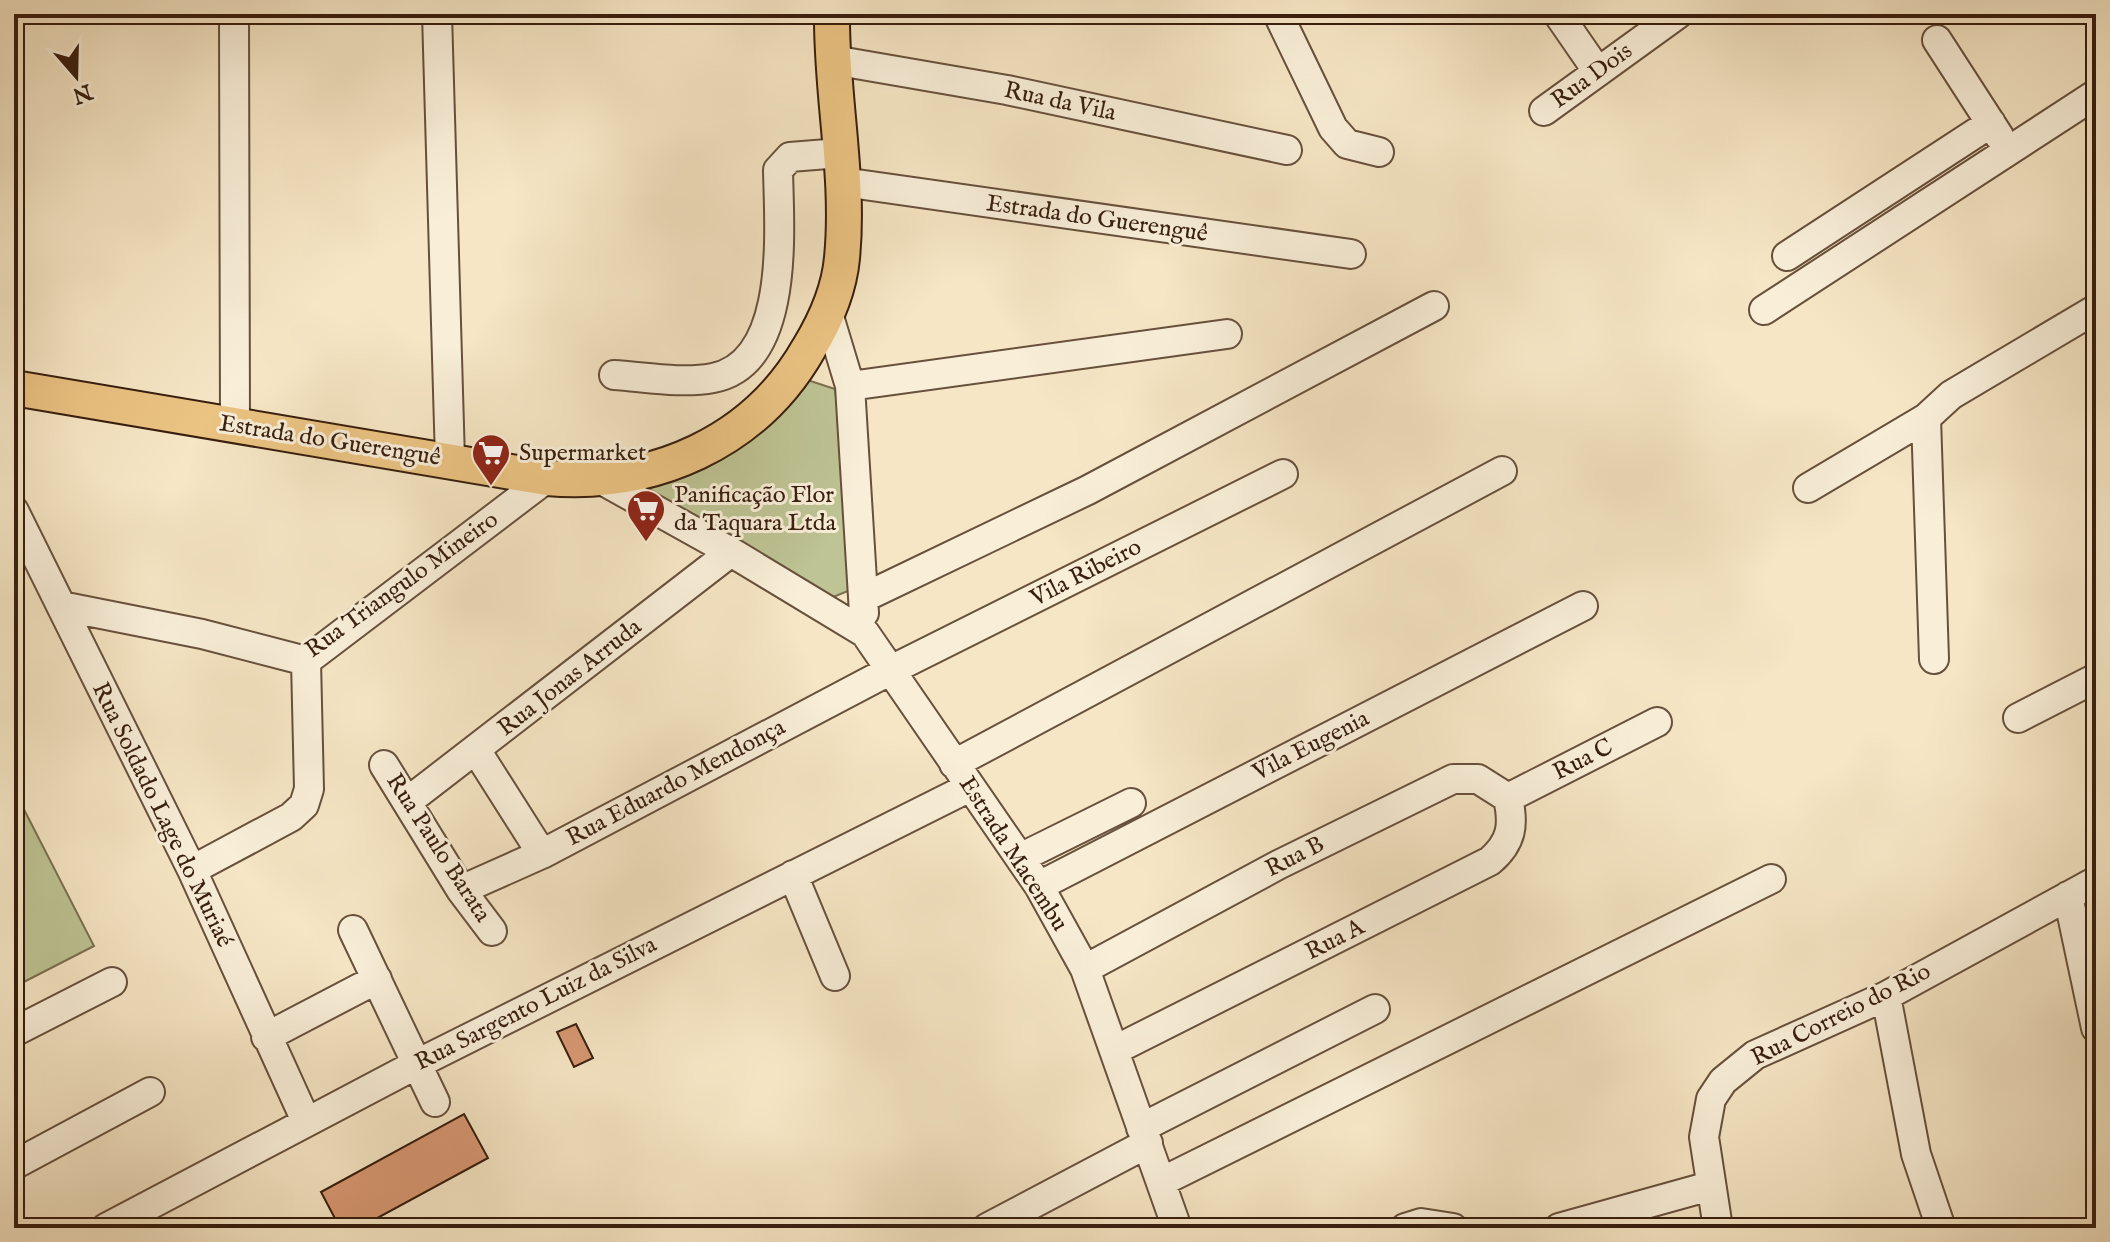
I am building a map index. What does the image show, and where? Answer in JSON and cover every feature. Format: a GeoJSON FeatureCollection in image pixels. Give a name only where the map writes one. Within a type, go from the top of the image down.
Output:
{"type":"FeatureCollection","features":[{"type":"Feature","properties":{"kind":"main road","name":"Estrada do Guerenguê"},"geometry":{"type":"LineString","coordinates":[[14,388],[547,478],[600,479],[667,465],[728,438],[751,421],[796,371],[828,313],[842,259],[841,168],[832,14]]}},
{"type":"Feature","properties":{"kind":"street"},"geometry":{"type":"LineString","coordinates":[[234,14],[235,425]]}},
{"type":"Feature","properties":{"kind":"street"},"geometry":{"type":"LineString","coordinates":[[437,14],[450,460]]}},
{"type":"Feature","properties":{"kind":"street"},"geometry":{"type":"LineString","coordinates":[[1278,14],[1333,128],[1347,144],[1379,152]]}},
{"type":"Feature","properties":{"kind":"street"},"geometry":{"type":"LineString","coordinates":[[1558,14],[1598,72]]}},
{"type":"Feature","properties":{"kind":"street","name":"Rua Dois"},"geometry":{"type":"LineString","coordinates":[[1544,111],[1678,14]]}},
{"type":"Feature","properties":{"kind":"street"},"geometry":{"type":"LineString","coordinates":[[1937,40],[2007,151]]}},
{"type":"Feature","properties":{"kind":"street","name":"Rua da Vila"},"geometry":{"type":"LineString","coordinates":[[833,60],[1007,90],[1287,150]]}},
{"type":"Feature","properties":{"kind":"street"},"geometry":{"type":"LineString","coordinates":[[1764,310],[2096,94]]}},
{"type":"Feature","properties":{"kind":"street"},"geometry":{"type":"LineString","coordinates":[[1787,256],[1991,123]]}},
{"type":"Feature","properties":{"kind":"street"},"geometry":{"type":"LineString","coordinates":[[614,375],[715,378],[734,369],[766,330],[772,311],[779,243],[778,170],[790,157],[841,168]]}},
{"type":"Feature","properties":{"kind":"street","name":"Estrada do Guerenguê"},"geometry":{"type":"LineString","coordinates":[[841,168],[1351,254]]}},
{"type":"Feature","properties":{"kind":"street"},"geometry":{"type":"LineString","coordinates":[[863,598],[1088,490],[1434,306]]}},
{"type":"Feature","properties":{"kind":"street"},"geometry":{"type":"LineString","coordinates":[[1808,488],[1926,418],[1951,395],[2096,309]]}},
{"type":"Feature","properties":{"kind":"street","name":"Estrada Macembu"},"geometry":{"type":"LineString","coordinates":[[828,313],[850,386],[865,633]]}},
{"type":"Feature","properties":{"kind":"street"},"geometry":{"type":"LineString","coordinates":[[850,386],[1227,334]]}},
{"type":"Feature","properties":{"kind":"street"},"geometry":{"type":"LineString","coordinates":[[1926,418],[1934,659]]}},
{"type":"Feature","properties":{"kind":"street","name":"Rua Sargento Luiz da Silva"},"geometry":{"type":"LineString","coordinates":[[106,1228],[306,1121],[793,875],[1502,471]]}},
{"type":"Feature","properties":{"kind":"street","name":"Vila Ribeiro"},"geometry":{"type":"LineString","coordinates":[[889,671],[1283,474]]}},
{"type":"Feature","properties":{"kind":"street","name":"Rua Triangulo Mineiro"},"geometry":{"type":"LineString","coordinates":[[61,606],[202,634],[306,661],[547,478]]}},
{"type":"Feature","properties":{"kind":"street","name":"Estrada Macembu"},"geometry":{"type":"LineString","coordinates":[[600,479],[731,552],[865,633],[1039,886],[1085,969],[1177,1228]]}},
{"type":"Feature","properties":{"kind":"street","name":"Rua Soldado Lage do Muriaé"},"geometry":{"type":"LineString","coordinates":[[14,511],[192,870],[306,1121]]}},
{"type":"Feature","properties":{"kind":"street","name":"Rua Jonas Arruda"},"geometry":{"type":"LineString","coordinates":[[407,802],[731,552]]}},
{"type":"Feature","properties":{"kind":"street","name":"Vila Eugenia"},"geometry":{"type":"LineString","coordinates":[[1039,886],[1583,606]]}},
{"type":"Feature","properties":{"kind":"street"},"geometry":{"type":"LineString","coordinates":[[192,870],[291,817],[304,805],[309,789],[306,661]]}},
{"type":"Feature","properties":{"kind":"street","name":"Rua Eduardo Mendonça"},"geometry":{"type":"LineString","coordinates":[[461,890],[542,854],[889,671]]}},
{"type":"Feature","properties":{"kind":"street"},"geometry":{"type":"LineString","coordinates":[[2018,718],[2096,678]]}},
{"type":"Feature","properties":{"kind":"street","name":"Rua C"},"geometry":{"type":"LineString","coordinates":[[1508,798],[1657,722]]}},
{"type":"Feature","properties":{"kind":"street"},"geometry":{"type":"LineString","coordinates":[[476,750],[542,854]]}},
{"type":"Feature","properties":{"kind":"street","name":"Rua Paulo Barata"},"geometry":{"type":"LineString","coordinates":[[384,765],[461,890],[492,931]]}},
{"type":"Feature","properties":{"kind":"street","name":"Rua B"},"geometry":{"type":"LineString","coordinates":[[1085,969],[1278,865],[1453,779],[1478,779],[1508,798]]}},
{"type":"Feature","properties":{"kind":"street","name":"Rua A"},"geometry":{"type":"LineString","coordinates":[[1115,1050],[1490,861],[1509,841],[1512,818],[1508,798]]}},
{"type":"Feature","properties":{"kind":"street"},"geometry":{"type":"LineString","coordinates":[[1020,858],[1131,803]]}},
{"type":"Feature","properties":{"kind":"street"},"geometry":{"type":"LineString","coordinates":[[793,875],[835,976]]}},
{"type":"Feature","properties":{"kind":"street"},"geometry":{"type":"LineString","coordinates":[[1161,1182],[1771,879]]}},
{"type":"Feature","properties":{"kind":"street","name":"Rua Correio do Rio"},"geometry":{"type":"LineString","coordinates":[[1718,1228],[1710,1186],[1705,1117],[1723,1081],[1755,1055],[1886,996],[2096,881]]}},
{"type":"Feature","properties":{"kind":"street"},"geometry":{"type":"LineString","coordinates":[[2068,896],[2096,1028]]}},
{"type":"Feature","properties":{"kind":"street"},"geometry":{"type":"LineString","coordinates":[[353,930],[435,1102]]}},
{"type":"Feature","properties":{"kind":"street"},"geometry":{"type":"LineString","coordinates":[[266,1037],[377,979]]}},
{"type":"Feature","properties":{"kind":"street"},"geometry":{"type":"LineString","coordinates":[[14,1032],[112,982]]}},
{"type":"Feature","properties":{"kind":"street"},"geometry":{"type":"LineString","coordinates":[[1886,996],[1916,1154],[1941,1228]]}},
{"type":"Feature","properties":{"kind":"street"},"geometry":{"type":"LineString","coordinates":[[987,1228],[1145,1136],[1375,1009]]}},
{"type":"Feature","properties":{"kind":"street"},"geometry":{"type":"LineString","coordinates":[[14,1165],[150,1092]]}},
{"type":"Feature","properties":{"kind":"street"},"geometry":{"type":"LineString","coordinates":[[1559,1228],[1710,1186]]}},
{"type":"Feature","properties":{"kind":"street"},"geometry":{"type":"LineString","coordinates":[[1405,1228],[1421,1223],[1453,1228]]}},
{"type":"Feature","properties":{"kind":"green space"},"geometry":{"type":"Polygon","coordinates":[[[795,376],[835,389],[860,586],[831,598],[619,483],[795,376]]]}},
{"type":"Feature","properties":{"kind":"green space"},"geometry":{"type":"Polygon","coordinates":[[[14,790],[94,946],[14,987],[14,790]]]}},
{"type":"Feature","properties":{"kind":"building"},"geometry":{"type":"Polygon","coordinates":[[[576,1024],[593,1058],[574,1067],[557,1032],[576,1024]]]}},
{"type":"Feature","properties":{"kind":"building"},"geometry":{"type":"Polygon","coordinates":[[[464,1114],[488,1158],[359,1228],[340,1228],[321,1192],[464,1114]]]}},
{"type":"Feature","properties":{"kind":"place","name":"Supermarket"},"geometry":{"type":"Point","coordinates":[491,487]}},
{"type":"Feature","properties":{"kind":"place","name":"Panificação Flor da Taquara Ltda"},"geometry":{"type":"Point","coordinates":[646,543]}}]}
